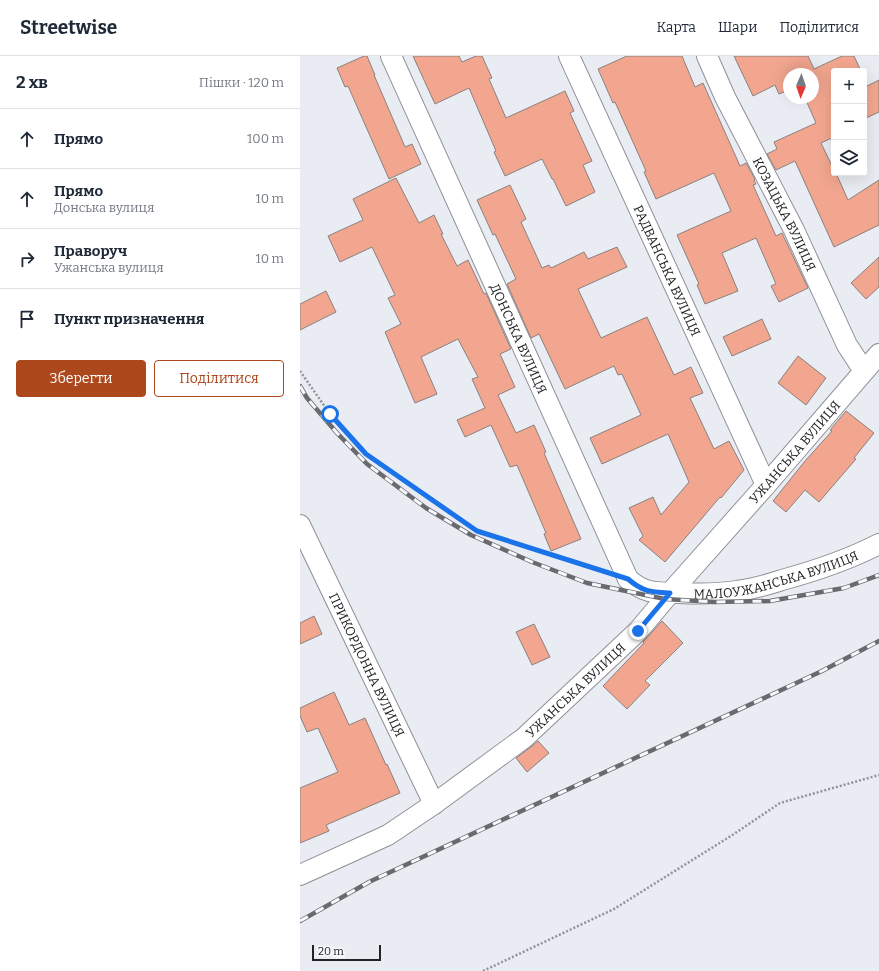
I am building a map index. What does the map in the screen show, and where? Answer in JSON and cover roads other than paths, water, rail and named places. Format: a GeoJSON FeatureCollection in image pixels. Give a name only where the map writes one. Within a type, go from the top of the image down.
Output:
{"type":"FeatureCollection","features":[{"type":"Feature","properties":{"kind":"street","name":"ДОНСЬКА ВУЛИЦЯ"},"geometry":{"type":"LineString","coordinates":[[391,56],[628,579],[635,585],[645,590],[670,593]]}},
{"type":"Feature","properties":{"kind":"street","name":"РАДВАНСЬКА ВУЛИЦЯ"},"geometry":{"type":"LineString","coordinates":[[569,56],[766,485]]}},
{"type":"Feature","properties":{"kind":"street","name":"КОЗАЦЬКА ВУЛИЦЯ"},"geometry":{"type":"LineString","coordinates":[[707,56],[726,97],[794,230],[847,345],[864,371]]}},
{"type":"Feature","properties":{"kind":"street","name":"УЖАНСЬКА ВУЛИЦЯ"},"geometry":{"type":"LineString","coordinates":[[300,875],[388,835],[434,804],[524,738],[638,631],[879,354]]}},
{"type":"Feature","properties":{"kind":"street","name":"ПРИКОРДОННА ВУЛИЦЯ"},"geometry":{"type":"LineString","coordinates":[[300,526],[434,804]]}},
{"type":"Feature","properties":{"kind":"street","name":"МАЛОУЖАНСЬКА ВУЛИЦЯ"},"geometry":{"type":"LineString","coordinates":[[670,593],[702,594],[737,591],[758,587],[812,572],[879,544]]}},
{"type":"Feature","properties":{"kind":"railway"},"geometry":{"type":"LineString","coordinates":[[300,386],[307,398],[337,433],[367,464],[426,508],[471,535],[532,562],[587,583],[665,599],[715,602],[770,601],[844,588],[879,575]]}},
{"type":"Feature","properties":{"kind":"railway"},"geometry":{"type":"LineString","coordinates":[[300,921],[369,882],[822,671],[879,641]]}}]}
